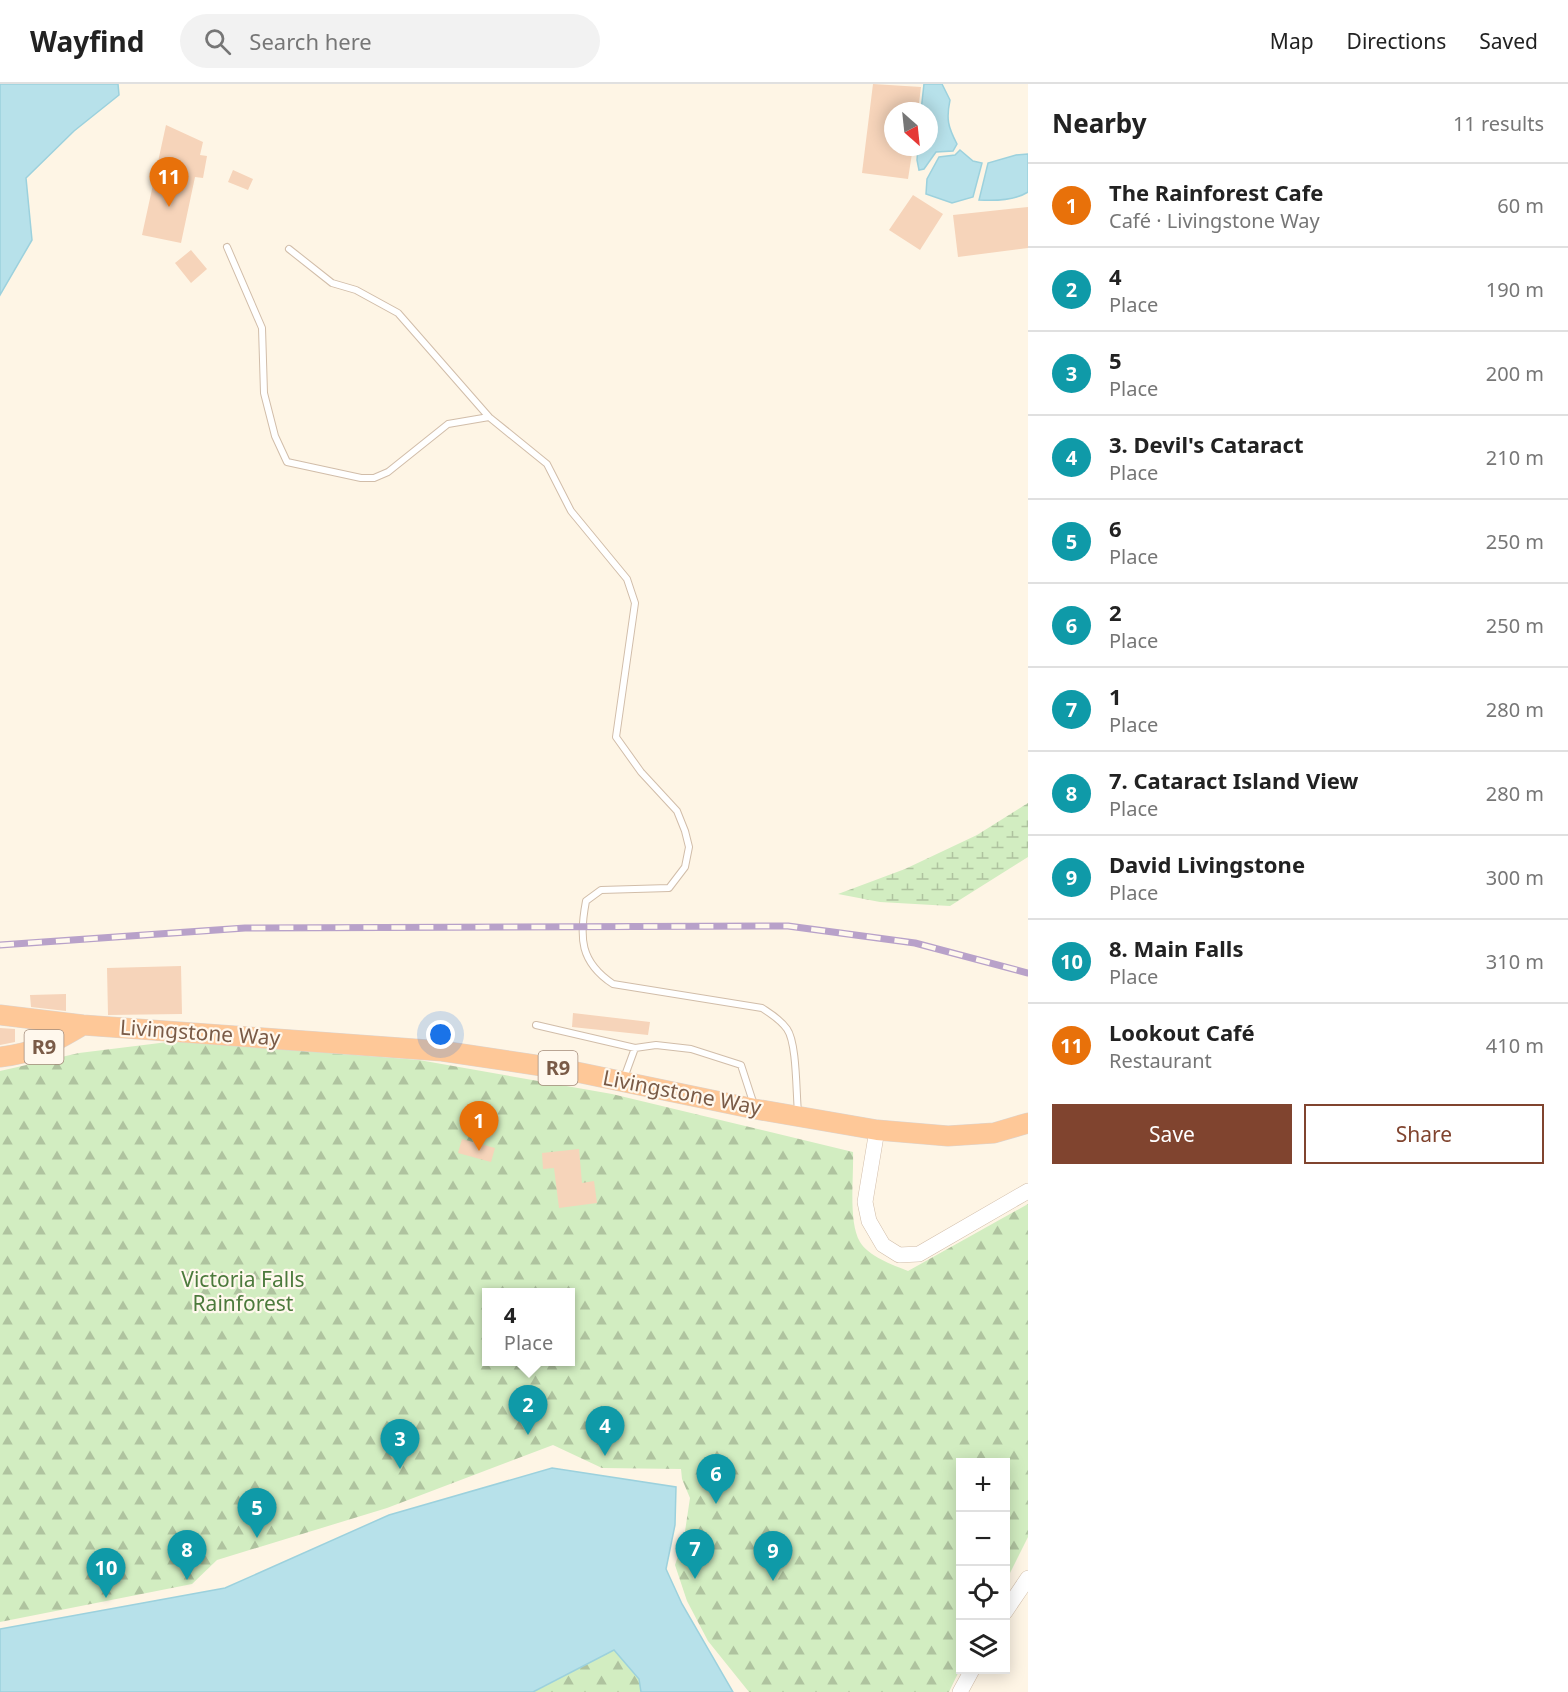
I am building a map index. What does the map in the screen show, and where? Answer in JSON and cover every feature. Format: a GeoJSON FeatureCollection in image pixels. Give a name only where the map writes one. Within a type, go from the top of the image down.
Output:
{"type":"FeatureCollection","features":[{"type":"Feature","properties":{"kind":"highway","name":"Livingstone Way"},"geometry":{"type":"LineString","coordinates":[[0,1014],[83,1025],[442,1051],[562,1069],[755,1109],[877,1130],[948,1136],[994,1133],[1028,1123]]}},
{"type":"Feature","properties":{"kind":"highway","name":"R9"},"geometry":{"type":"LineString","coordinates":[[0,1057],[25,1054],[50,1045],[83,1025]]}},
{"type":"Feature","properties":{"kind":"street"},"geometry":{"type":"LineString","coordinates":[[877,1130],[865,1202],[869,1221],[883,1245],[899,1255],[919,1254],[1028,1191]]}},
{"type":"Feature","properties":{"kind":"street"},"geometry":{"type":"LineString","coordinates":[[1010,1605],[1028,1578]]}},
{"type":"Feature","properties":{"kind":"street"},"geometry":{"type":"LineString","coordinates":[[960,1692],[970,1674]]}},
{"type":"Feature","properties":{"kind":"lane"},"geometry":{"type":"LineString","coordinates":[[227,247],[262,328],[264,393],[275,436],[287,462],[361,478],[374,478],[388,472],[448,424],[489,417]]}},
{"type":"Feature","properties":{"kind":"lane"},"geometry":{"type":"LineString","coordinates":[[289,249],[332,283],[356,290],[398,313],[489,417],[547,464],[571,511],[627,579],[635,603],[616,737],[641,772],[677,811],[689,847],[685,867],[669,888],[602,890],[586,901],[581,926],[583,944],[589,961],[600,975],[613,984],[762,1008],[777,1017],[789,1031],[795,1061],[798,1116]]}},
{"type":"Feature","properties":{"kind":"lane"},"geometry":{"type":"LineString","coordinates":[[536,1025],[635,1048],[656,1045],[691,1049],[741,1065],[755,1109]]}},
{"type":"Feature","properties":{"kind":"lane"},"geometry":{"type":"LineString","coordinates":[[623,1082],[635,1048]]}},
{"type":"Feature","properties":{"kind":"green space"},"geometry":{"type":"Polygon","coordinates":[[[1028,803],[1028,857],[950,906],[880,902],[838,894],[905,869],[977,835],[1028,803]]]}},
{"type":"Feature","properties":{"kind":"green space","name":"Victoria Falls Rainforest"},"geometry":{"type":"Polygon","coordinates":[[[176,1041],[419,1060],[612,1094],[853,1152],[853,1211],[856,1233],[860,1242],[875,1256],[908,1271],[1028,1204],[1028,1537],[1010,1573],[1010,1458],[956,1458],[958,1674],[949,1692],[749,1692],[708,1641],[687,1601],[675,1565],[684,1538],[690,1498],[682,1479],[681,1469],[602,1468],[553,1445],[387,1508],[217,1560],[192,1584],[0,1622],[0,1071],[79,1053],[176,1041]]]}},
{"type":"Feature","properties":{"kind":"green space"},"geometry":{"type":"Polygon","coordinates":[[[614,1650],[639,1679],[641,1692],[533,1692],[614,1650]]]}},
{"type":"Feature","properties":{"kind":"water"},"geometry":{"type":"Polygon","coordinates":[[[0,84],[118,84],[119,95],[74,131],[26,178],[32,240],[0,295],[0,84]]]}},
{"type":"Feature","properties":{"kind":"water"},"geometry":{"type":"Polygon","coordinates":[[[924,84],[942,84],[950,100],[949,123],[957,144],[953,151],[938,152],[938,102],[922,102],[924,84]]]}},
{"type":"Feature","properties":{"kind":"water"},"geometry":{"type":"Polygon","coordinates":[[[960,150],[973,161],[982,163],[973,197],[952,203],[926,194],[927,179],[939,157],[955,155],[960,150]]]}},
{"type":"Feature","properties":{"kind":"water"},"geometry":{"type":"Polygon","coordinates":[[[1028,154],[1028,192],[1011,199],[979,200],[988,163],[1028,154]]]}},
{"type":"Feature","properties":{"kind":"water"},"geometry":{"type":"Polygon","coordinates":[[[917,156],[933,156],[924,169],[919,170],[917,156]]]}},
{"type":"Feature","properties":{"kind":"water"},"geometry":{"type":"Polygon","coordinates":[[[552,1468],[676,1487],[675,1525],[666,1569],[682,1604],[733,1692],[641,1692],[639,1679],[614,1650],[533,1692],[0,1692],[0,1629],[225,1588],[389,1515],[552,1468]]]}},
{"type":"Feature","properties":{"kind":"building"},"geometry":{"type":"Polygon","coordinates":[[[873,84],[921,87],[919,102],[884,102],[884,156],[912,156],[908,179],[862,173],[873,84]]]}},
{"type":"Feature","properties":{"kind":"building"},"geometry":{"type":"Polygon","coordinates":[[[166,125],[203,142],[200,155],[207,156],[203,178],[195,177],[181,243],[142,235],[166,125]]]}},
{"type":"Feature","properties":{"kind":"building"},"geometry":{"type":"Polygon","coordinates":[[[233,170],[253,179],[248,190],[228,182],[233,170]]]}},
{"type":"Feature","properties":{"kind":"building"},"geometry":{"type":"Polygon","coordinates":[[[913,195],[943,214],[920,250],[889,230],[913,195]]]}},
{"type":"Feature","properties":{"kind":"building"},"geometry":{"type":"Polygon","coordinates":[[[1028,207],[1028,248],[958,257],[953,215],[1028,207]]]}},
{"type":"Feature","properties":{"kind":"building"},"geometry":{"type":"Polygon","coordinates":[[[191,250],[207,269],[191,283],[175,263],[191,250]]]}},
{"type":"Feature","properties":{"kind":"building"},"geometry":{"type":"Polygon","coordinates":[[[181,966],[182,1014],[108,1015],[107,968],[181,966]]]}},
{"type":"Feature","properties":{"kind":"building"},"geometry":{"type":"Polygon","coordinates":[[[66,994],[66,1011],[31,1007],[30,995],[66,994]]]}},
{"type":"Feature","properties":{"kind":"building"},"geometry":{"type":"Polygon","coordinates":[[[573,1013],[650,1022],[648,1035],[572,1027],[573,1013]]]}},
{"type":"Feature","properties":{"kind":"building"},"geometry":{"type":"Polygon","coordinates":[[[0,1028],[15,1029],[15,1042],[0,1045],[0,1028]]]}},
{"type":"Feature","properties":{"kind":"building"},"geometry":{"type":"Polygon","coordinates":[[[462,1139],[495,1148],[491,1162],[458,1153],[462,1139]]]}},
{"type":"Feature","properties":{"kind":"building"},"geometry":{"type":"Polygon","coordinates":[[[579,1149],[582,1183],[594,1181],[597,1203],[559,1208],[554,1168],[543,1169],[542,1153],[579,1149]]]}},
{"type":"Feature","properties":{"kind":"railway"},"geometry":{"type":"LineString","coordinates":[[0,945],[245,928],[788,926],[915,943],[1028,973]]}},
{"type":"Feature","properties":{"kind":"place","name":"Lookout Café"},"geometry":{"type":"Point","coordinates":[169,207]}},
{"type":"Feature","properties":{"kind":"place","name":"The Rainforest Cafe"},"geometry":{"type":"Point","coordinates":[479,1151]}},
{"type":"Feature","properties":{"kind":"place","name":"4"},"geometry":{"type":"Point","coordinates":[528,1435]}},
{"type":"Feature","properties":{"kind":"place","name":"3. Devil's Cataract"},"geometry":{"type":"Point","coordinates":[605,1456]}},
{"type":"Feature","properties":{"kind":"place","name":"5"},"geometry":{"type":"Point","coordinates":[400,1469]}},
{"type":"Feature","properties":{"kind":"place","name":"2"},"geometry":{"type":"Point","coordinates":[716,1504]}},
{"type":"Feature","properties":{"kind":"place","name":"6"},"geometry":{"type":"Point","coordinates":[257,1538]}},
{"type":"Feature","properties":{"kind":"place","name":"1"},"geometry":{"type":"Point","coordinates":[695,1579]}},
{"type":"Feature","properties":{"kind":"place","name":"7. Cataract Island View"},"geometry":{"type":"Point","coordinates":[187,1580]}},
{"type":"Feature","properties":{"kind":"place","name":"David Livingstone"},"geometry":{"type":"Point","coordinates":[773,1581]}},
{"type":"Feature","properties":{"kind":"place","name":"8. Main Falls"},"geometry":{"type":"Point","coordinates":[106,1598]}}]}
